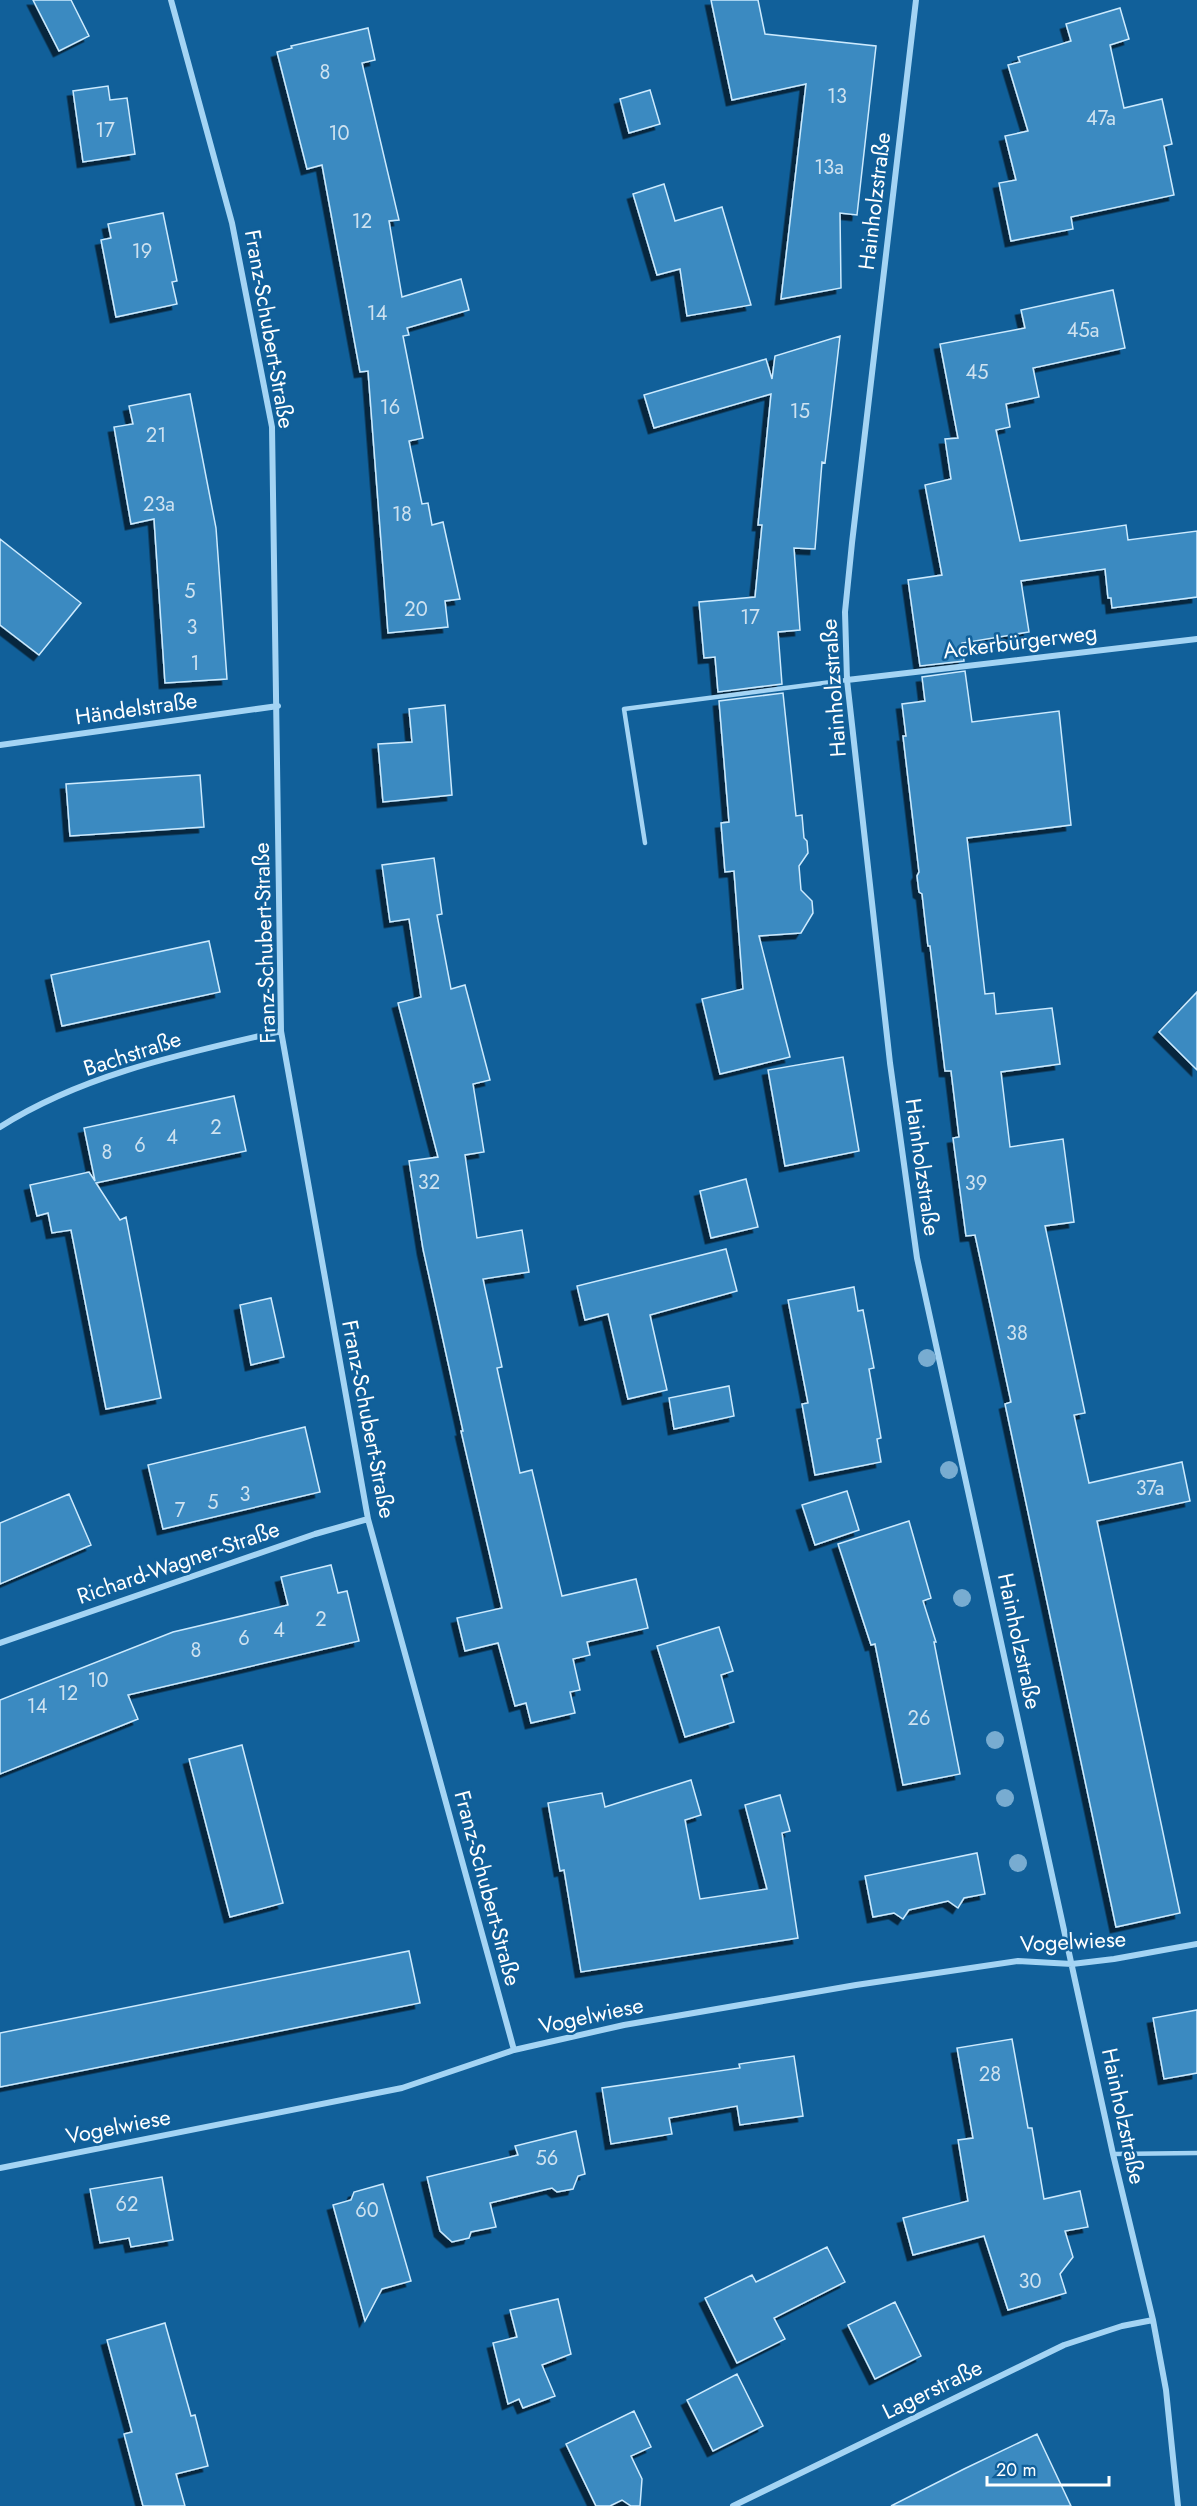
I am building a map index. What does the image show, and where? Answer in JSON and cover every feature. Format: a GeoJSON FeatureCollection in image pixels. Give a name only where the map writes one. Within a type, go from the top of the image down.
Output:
{"type":"FeatureCollection","features":[{"type":"Feature","properties":{"kind":"street","name":"Franz-Schubert-Straße"},"geometry":{"type":"LineString","coordinates":[[171,0],[232,223],[272,427],[278,706],[281,1031],[368,1519],[514,2050]]}},
{"type":"Feature","properties":{"kind":"street","name":"Hainholzstraße"},"geometry":{"type":"LineString","coordinates":[[916,0],[852,543],[845,612],[846,680],[890,1063],[917,1258],[1113,2154],[1153,2320],[1166,2390],[1178,2506]]}},
{"type":"Feature","properties":{"kind":"street","name":"Ackerbürgerweg"},"geometry":{"type":"LineString","coordinates":[[846,680],[1197,639]]}},
{"type":"Feature","properties":{"kind":"street","name":"Händelstraße"},"geometry":{"type":"LineString","coordinates":[[0,745],[278,706]]}},
{"type":"Feature","properties":{"kind":"street","name":"Bachstraße"},"geometry":{"type":"LineString","coordinates":[[0,1127],[69,1092],[134,1068],[281,1031]]}},
{"type":"Feature","properties":{"kind":"street","name":"Richard-Wagner-Straße"},"geometry":{"type":"LineString","coordinates":[[0,1643],[315,1534],[368,1519]]}},
{"type":"Feature","properties":{"kind":"street","name":"Vogelwiese"},"geometry":{"type":"LineString","coordinates":[[0,2168],[402,2088],[514,2050],[624,2025],[856,1985],[1018,1961],[1072,1964],[1197,1944]]}},
{"type":"Feature","properties":{"kind":"street","name":"Lagerstraße"},"geometry":{"type":"LineString","coordinates":[[733,2506],[1064,2345],[1122,2326],[1153,2320]]}},
{"type":"Feature","properties":{"kind":"lane"},"geometry":{"type":"LineString","coordinates":[[645,843],[624,709],[846,680]]}},
{"type":"Feature","properties":{"kind":"lane"},"geometry":{"type":"LineString","coordinates":[[1113,2154],[1197,2153]]}},
{"type":"Feature","properties":{"kind":"building"},"geometry":{"type":"Polygon","coordinates":[[[33,0],[71,0],[89,36],[59,51],[33,0]]]}},
{"type":"Feature","properties":{"kind":"building"},"geometry":{"type":"Polygon","coordinates":[[[711,0],[758,0],[765,34],[876,46],[857,215],[840,213],[841,288],[781,299],[806,84],[732,100],[711,0]]]}},
{"type":"Feature","properties":{"kind":"building"},"geometry":{"type":"Polygon","coordinates":[[[1120,8],[1129,39],[1110,45],[1124,108],[1162,99],[1172,144],[1164,146],[1174,195],[1071,217],[1073,229],[1011,241],[999,183],[1016,180],[1005,136],[1028,131],[1008,65],[1020,62],[1018,57],[1071,41],[1066,24],[1120,8]]]}},
{"type":"Feature","properties":{"kind":"building"},"geometry":{"type":"Polygon","coordinates":[[[368,28],[375,60],[362,63],[399,220],[389,221],[402,297],[461,279],[469,310],[407,328],[409,335],[403,336],[423,438],[409,441],[422,504],[428,503],[432,525],[443,522],[460,599],[445,601],[448,627],[388,633],[368,371],[360,372],[322,165],[307,169],[277,52],[292,48],[291,46],[368,28]]]}},
{"type":"Feature","properties":{"kind":"building"},"geometry":{"type":"Polygon","coordinates":[[[108,86],[110,100],[127,98],[135,154],[83,162],[73,91],[108,86]]]}},
{"type":"Feature","properties":{"kind":"building"},"geometry":{"type":"Polygon","coordinates":[[[650,90],[660,124],[629,133],[620,99],[650,90]]]}},
{"type":"Feature","properties":{"kind":"building"},"geometry":{"type":"Polygon","coordinates":[[[664,184],[675,221],[722,207],[751,305],[687,316],[680,269],[657,275],[633,194],[664,184]]]}},
{"type":"Feature","properties":{"kind":"building"},"geometry":{"type":"Polygon","coordinates":[[[163,213],[177,281],[172,282],[177,304],[116,317],[101,240],[111,238],[108,224],[163,213]]]}},
{"type":"Feature","properties":{"kind":"building"},"geometry":{"type":"Polygon","coordinates":[[[1113,290],[1125,348],[1033,368],[1039,397],[1006,404],[1010,427],[996,430],[1020,541],[1126,525],[1128,540],[1197,531],[1197,597],[1112,608],[1111,598],[1108,598],[1105,569],[1021,581],[1029,632],[962,643],[964,661],[920,666],[908,580],[942,575],[925,485],[951,479],[945,439],[958,438],[940,344],[1025,328],[1021,310],[1113,290]]]}},
{"type":"Feature","properties":{"kind":"building"},"geometry":{"type":"Polygon","coordinates":[[[840,336],[825,463],[822,462],[815,549],[794,548],[800,630],[778,632],[782,684],[718,692],[715,657],[704,658],[699,602],[755,597],[762,525],[758,525],[771,394],[654,428],[644,395],[766,359],[772,379],[775,356],[840,336]]]}},
{"type":"Feature","properties":{"kind":"building"},"geometry":{"type":"Polygon","coordinates":[[[190,394],[216,528],[227,679],[165,683],[154,519],[131,524],[114,427],[133,424],[129,406],[190,394]]]}},
{"type":"Feature","properties":{"kind":"building"},"geometry":{"type":"Polygon","coordinates":[[[0,539],[81,603],[39,655],[0,625],[0,539]]]}},
{"type":"Feature","properties":{"kind":"building"},"geometry":{"type":"Polygon","coordinates":[[[965,671],[972,722],[1059,711],[1071,825],[967,838],[985,994],[994,993],[996,1014],[1052,1008],[1060,1064],[1001,1072],[1010,1147],[1063,1139],[1074,1222],[1045,1226],[1085,1413],[1074,1415],[1089,1483],[1182,1462],[1190,1501],[1097,1521],[1180,1913],[1116,1927],[1005,1404],[1011,1402],[975,1235],[966,1236],[953,1138],[959,1137],[951,1071],[945,1071],[930,946],[928,946],[922,894],[919,892],[917,876],[919,872],[903,736],[906,736],[902,704],[925,701],[922,677],[965,671]]]}},
{"type":"Feature","properties":{"kind":"building"},"geometry":{"type":"Polygon","coordinates":[[[783,693],[796,816],[802,815],[804,838],[807,841],[808,853],[799,866],[801,890],[812,901],[813,913],[801,933],[759,936],[790,1057],[720,1074],[702,999],[743,989],[734,871],[725,872],[721,823],[729,822],[719,701],[783,693]]]}},
{"type":"Feature","properties":{"kind":"building"},"geometry":{"type":"Polygon","coordinates":[[[445,705],[452,795],[383,802],[378,744],[412,742],[409,709],[445,705]]]}},
{"type":"Feature","properties":{"kind":"building"},"geometry":{"type":"Polygon","coordinates":[[[200,775],[204,827],[70,836],[66,784],[200,775]]]}},
{"type":"Feature","properties":{"kind":"building"},"geometry":{"type":"Polygon","coordinates":[[[434,858],[442,914],[437,915],[451,989],[465,985],[490,1080],[473,1084],[484,1152],[465,1155],[477,1238],[522,1230],[529,1272],[483,1279],[502,1367],[497,1368],[520,1473],[532,1470],[562,1596],[636,1579],[648,1628],[587,1642],[590,1655],[573,1659],[580,1690],[570,1692],[575,1713],[531,1723],[526,1703],[515,1706],[498,1643],[465,1651],[457,1618],[502,1608],[461,1431],[463,1431],[423,1249],[409,1161],[438,1157],[398,1003],[421,997],[409,919],[390,922],[382,865],[434,858]]]}},
{"type":"Feature","properties":{"kind":"building"},"geometry":{"type":"Polygon","coordinates":[[[209,941],[220,992],[62,1026],[51,975],[209,941]]]}},
{"type":"Feature","properties":{"kind":"building"},"geometry":{"type":"Polygon","coordinates":[[[1197,992],[1197,1070],[1159,1032],[1197,992]]]}},
{"type":"Feature","properties":{"kind":"building"},"geometry":{"type":"Polygon","coordinates":[[[843,1057],[859,1151],[785,1166],[768,1070],[843,1057]]]}},
{"type":"Feature","properties":{"kind":"building"},"geometry":{"type":"Polygon","coordinates":[[[234,1096],[246,1151],[96,1183],[120,1220],[126,1217],[161,1398],[106,1409],[71,1230],[52,1233],[48,1213],[37,1216],[30,1185],[89,1172],[95,1181],[84,1128],[234,1096]]]}},
{"type":"Feature","properties":{"kind":"building"},"geometry":{"type":"Polygon","coordinates":[[[746,1179],[758,1227],[711,1238],[700,1191],[746,1179]]]}},
{"type":"Feature","properties":{"kind":"building"},"geometry":{"type":"Polygon","coordinates":[[[726,1249],[737,1291],[650,1315],[667,1390],[628,1399],[608,1314],[585,1320],[577,1286],[726,1249]]]}},
{"type":"Feature","properties":{"kind":"building"},"geometry":{"type":"Polygon","coordinates":[[[854,1287],[858,1311],[863,1310],[874,1368],[869,1369],[881,1438],[877,1439],[881,1462],[815,1475],[802,1404],[808,1403],[788,1300],[854,1287]]]}},
{"type":"Feature","properties":{"kind":"building"},"geometry":{"type":"Polygon","coordinates":[[[271,1298],[284,1357],[251,1365],[240,1305],[271,1298]]]}},
{"type":"Feature","properties":{"kind":"building"},"geometry":{"type":"Polygon","coordinates":[[[729,1386],[734,1416],[674,1429],[669,1398],[729,1386]]]}},
{"type":"Feature","properties":{"kind":"building"},"geometry":{"type":"Polygon","coordinates":[[[305,1427],[320,1492],[163,1529],[148,1465],[305,1427]]]}},
{"type":"Feature","properties":{"kind":"building"},"geometry":{"type":"Polygon","coordinates":[[[847,1491],[859,1530],[815,1545],[802,1505],[847,1491]]]}},
{"type":"Feature","properties":{"kind":"building"},"geometry":{"type":"Polygon","coordinates":[[[69,1494],[91,1545],[0,1584],[0,1523],[69,1494]]]}},
{"type":"Feature","properties":{"kind":"building"},"geometry":{"type":"Polygon","coordinates":[[[909,1521],[931,1598],[923,1601],[936,1642],[934,1642],[960,1774],[903,1785],[875,1644],[871,1645],[838,1544],[909,1521]]]}},
{"type":"Feature","properties":{"kind":"building"},"geometry":{"type":"Polygon","coordinates":[[[331,1565],[338,1593],[347,1591],[359,1641],[128,1695],[138,1719],[0,1774],[0,1700],[173,1632],[288,1605],[281,1577],[331,1565]]]}},
{"type":"Feature","properties":{"kind":"building"},"geometry":{"type":"Polygon","coordinates":[[[719,1627],[733,1671],[721,1675],[734,1722],[685,1737],[657,1646],[719,1627]]]}},
{"type":"Feature","properties":{"kind":"building"},"geometry":{"type":"Polygon","coordinates":[[[242,1745],[283,1903],[230,1917],[189,1759],[242,1745]]]}},
{"type":"Feature","properties":{"kind":"building"},"geometry":{"type":"Polygon","coordinates":[[[691,1780],[701,1815],[685,1820],[700,1899],[767,1889],[745,1805],[780,1795],[790,1831],[782,1833],[798,1938],[581,1972],[564,1870],[560,1871],[548,1803],[602,1793],[605,1807],[691,1780]]]}},
{"type":"Feature","properties":{"kind":"building"},"geometry":{"type":"Polygon","coordinates":[[[977,1853],[985,1894],[964,1898],[958,1908],[948,1901],[909,1910],[903,1919],[894,1913],[873,1917],[865,1876],[977,1853]]]}},
{"type":"Feature","properties":{"kind":"building"},"geometry":{"type":"Polygon","coordinates":[[[409,1951],[420,2003],[0,2087],[0,2033],[409,1951]]]}},
{"type":"Feature","properties":{"kind":"building"},"geometry":{"type":"Polygon","coordinates":[[[1197,2010],[1197,2073],[1164,2079],[1153,2018],[1197,2010]]]}},
{"type":"Feature","properties":{"kind":"building"},"geometry":{"type":"Polygon","coordinates":[[[1012,2039],[1028,2128],[1032,2128],[1044,2199],[1080,2191],[1088,2227],[1065,2231],[1073,2257],[1060,2274],[1066,2293],[1008,2310],[984,2236],[913,2255],[903,2218],[968,2201],[958,2140],[973,2138],[957,2048],[1012,2039]]]}},
{"type":"Feature","properties":{"kind":"building"},"geometry":{"type":"Polygon","coordinates":[[[794,2056],[803,2116],[740,2125],[737,2106],[669,2118],[672,2134],[611,2144],[602,2088],[740,2068],[739,2064],[794,2056]]]}},
{"type":"Feature","properties":{"kind":"building"},"geometry":{"type":"Polygon","coordinates":[[[576,2131],[585,2174],[578,2176],[573,2189],[557,2192],[552,2188],[490,2203],[496,2227],[471,2232],[469,2238],[452,2242],[440,2231],[427,2177],[518,2155],[515,2146],[576,2131]]]}},
{"type":"Feature","properties":{"kind":"building"},"geometry":{"type":"Polygon","coordinates":[[[162,2177],[173,2240],[131,2247],[129,2238],[100,2243],[90,2189],[162,2177]]]}},
{"type":"Feature","properties":{"kind":"building"},"geometry":{"type":"Polygon","coordinates":[[[383,2184],[411,2281],[382,2289],[365,2321],[333,2205],[351,2200],[354,2192],[383,2184]]]}},
{"type":"Feature","properties":{"kind":"building"},"geometry":{"type":"Polygon","coordinates":[[[827,2247],[845,2282],[774,2318],[785,2339],[737,2363],[705,2298],[752,2275],[756,2282],[827,2247]]]}},
{"type":"Feature","properties":{"kind":"building"},"geometry":{"type":"Polygon","coordinates":[[[558,2299],[571,2354],[542,2365],[555,2396],[523,2408],[519,2399],[508,2404],[493,2343],[517,2337],[510,2310],[558,2299]]]}},
{"type":"Feature","properties":{"kind":"building"},"geometry":{"type":"Polygon","coordinates":[[[895,2302],[921,2356],[875,2379],[848,2325],[895,2302]]]}},
{"type":"Feature","properties":{"kind":"building"},"geometry":{"type":"Polygon","coordinates":[[[165,2323],[191,2416],[195,2415],[208,2466],[176,2474],[185,2506],[143,2506],[124,2434],[132,2432],[107,2340],[165,2323]]]}},
{"type":"Feature","properties":{"kind":"building"},"geometry":{"type":"Polygon","coordinates":[[[737,2374],[763,2426],[713,2451],[687,2400],[737,2374]]]}},
{"type":"Feature","properties":{"kind":"building"},"geometry":{"type":"Polygon","coordinates":[[[634,2411],[651,2447],[631,2456],[642,2479],[640,2506],[631,2506],[622,2500],[610,2506],[596,2506],[566,2444],[634,2411]]]}},
{"type":"Feature","properties":{"kind":"building"},"geometry":{"type":"Polygon","coordinates":[[[1037,2434],[1071,2506],[891,2506],[964,2469],[1037,2434]]]}}]}
